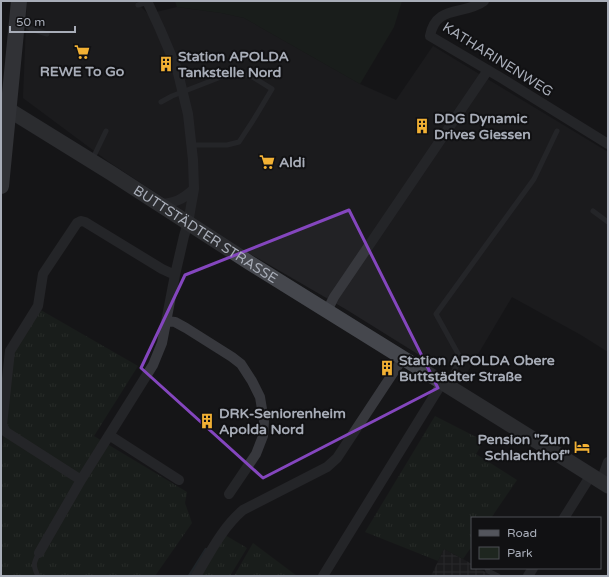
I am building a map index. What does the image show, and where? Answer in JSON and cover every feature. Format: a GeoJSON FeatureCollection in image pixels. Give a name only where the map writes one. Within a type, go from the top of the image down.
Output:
{"type":"FeatureCollection","features":[{"type":"Feature","properties":{"kind":"main road"},"geometry":{"type":"LineString","coordinates":[[1,186],[5,107],[18,22],[19,1]]}},
{"type":"Feature","properties":{"kind":"street"},"geometry":{"type":"LineString","coordinates":[[38,553],[81,480],[153,366],[162,343],[175,275],[188,223],[194,188],[192,144],[188,114],[177,69],[148,1]]}},
{"type":"Feature","properties":{"kind":"street","name":"KATHARINENWEG"},"geometry":{"type":"LineString","coordinates":[[484,1],[469,8],[443,15],[432,27],[430,36],[608,144]]}},
{"type":"Feature","properties":{"kind":"street"},"geometry":{"type":"LineString","coordinates":[[327,311],[334,297],[488,70]]}},
{"type":"Feature","properties":{"kind":"street","name":"BUTTSTÄDTER STRASSE"},"geometry":{"type":"LineString","coordinates":[[5,107],[250,263],[600,481]]}},
{"type":"Feature","properties":{"kind":"street"},"geometry":{"type":"LineString","coordinates":[[159,204],[178,200],[186,196],[194,188]]}},
{"type":"Feature","properties":{"kind":"street"},"geometry":{"type":"LineString","coordinates":[[81,480],[6,432],[2,425],[10,351],[38,306],[43,274],[77,223],[81,221],[162,269],[175,275]]}},
{"type":"Feature","properties":{"kind":"street"},"geometry":{"type":"LineString","coordinates":[[166,321],[175,322],[186,328],[227,353],[241,364],[260,397],[264,421],[263,436],[256,454],[229,494]]}},
{"type":"Feature","properties":{"kind":"street"},"geometry":{"type":"LineString","coordinates":[[196,576],[221,534],[230,522],[243,510],[327,467],[337,458],[403,358]]}},
{"type":"Feature","properties":{"kind":"street"},"geometry":{"type":"LineString","coordinates":[[323,576],[444,384]]}},
{"type":"Feature","properties":{"kind":"street"},"geometry":{"type":"LineString","coordinates":[[109,435],[179,480]]}},
{"type":"Feature","properties":{"kind":"street"},"geometry":{"type":"LineString","coordinates":[[565,517],[600,481],[608,462]]}},
{"type":"Feature","properties":{"kind":"lane"},"geometry":{"type":"LineString","coordinates":[[138,5],[148,1]]}},
{"type":"Feature","properties":{"kind":"lane"},"geometry":{"type":"LineString","coordinates":[[18,22],[24,23],[31,29],[47,34]]}},
{"type":"Feature","properties":{"kind":"lane"},"geometry":{"type":"LineString","coordinates":[[161,102],[172,96],[226,75],[241,74],[251,76],[272,89],[239,142],[227,145],[192,144]]}},
{"type":"Feature","properties":{"kind":"lane"},"geometry":{"type":"LineString","coordinates":[[91,161],[106,131]]}},
{"type":"Feature","properties":{"kind":"lane"},"geometry":{"type":"LineString","coordinates":[[444,384],[461,359],[436,314],[534,179],[557,132]]}},
{"type":"Feature","properties":{"kind":"lane"},"geometry":{"type":"LineString","coordinates":[[593,211],[608,222]]}},
{"type":"Feature","properties":{"kind":"lane"},"geometry":{"type":"LineString","coordinates":[[38,553],[34,560],[34,567],[38,576]]}},
{"type":"Feature","properties":{"kind":"lane"},"geometry":{"type":"LineString","coordinates":[[487,569],[488,571],[498,576]]}},
{"type":"Feature","properties":{"kind":"highlighted area"},"geometry":{"type":"Polygon","coordinates":[[[349,210],[438,388],[263,478],[141,368],[185,275],[349,210]]]}},
{"type":"Feature","properties":{"kind":"shaded area"},"geometry":{"type":"Polygon","coordinates":[[[27,1],[135,1],[148,14],[177,7],[221,13],[244,18],[360,84],[396,100],[433,46],[608,152],[608,352],[581,335],[512,297],[465,376],[439,360],[432,363],[347,310],[240,248],[109,162],[23,98],[27,1]]]}},
{"type":"Feature","properties":{"kind":"shaded area"},"geometry":{"type":"Polygon","coordinates":[[[444,549],[471,563],[471,569],[480,569],[492,576],[431,576],[444,549]]]}},
{"type":"Feature","properties":{"kind":"green space"},"geometry":{"type":"Polygon","coordinates":[[[175,1],[402,1],[394,27],[360,84],[244,18],[221,13],[177,7],[175,1]]]}},
{"type":"Feature","properties":{"kind":"green space"},"geometry":{"type":"Polygon","coordinates":[[[39,309],[138,366],[94,436],[187,492],[185,503],[192,523],[155,576],[1,576],[1,463],[11,355],[39,309]]]}},
{"type":"Feature","properties":{"kind":"green space"},"geometry":{"type":"Polygon","coordinates":[[[435,416],[484,441],[476,454],[517,480],[492,517],[471,517],[471,547],[463,559],[444,549],[438,561],[365,532],[435,416]]]}},
{"type":"Feature","properties":{"kind":"green space"},"geometry":{"type":"Polygon","coordinates":[[[225,535],[247,548],[230,576],[200,576],[225,535]]]}},
{"type":"Feature","properties":{"kind":"green space"},"geometry":{"type":"Polygon","coordinates":[[[253,543],[297,576],[234,576],[253,543]]]}},
{"type":"Feature","properties":{"kind":"waterway"},"geometry":{"type":"LineString","coordinates":[[189,576],[206,549]]}},
{"type":"Feature","properties":{"kind":"place","name":"REWE To Go"},"geometry":{"type":"Point","coordinates":[82,52]}},
{"type":"Feature","properties":{"kind":"place","name":"Station APOLDA Tankstelle Nord"},"geometry":{"type":"Point","coordinates":[166,64]}},
{"type":"Feature","properties":{"kind":"place","name":"DDG Dynamic Drives Giessen"},"geometry":{"type":"Point","coordinates":[422,126]}},
{"type":"Feature","properties":{"kind":"place","name":"Aldi"},"geometry":{"type":"Point","coordinates":[267,162]}},
{"type":"Feature","properties":{"kind":"place","name":"Station APOLDA Obere Buttstädter Straße"},"geometry":{"type":"Point","coordinates":[387,368]}},
{"type":"Feature","properties":{"kind":"place","name":"DRK-Seniorenheim Apolda Nord"},"geometry":{"type":"Point","coordinates":[207,421]}},
{"type":"Feature","properties":{"kind":"place","name":"Pension \"Zum Schlachthof\""},"geometry":{"type":"Point","coordinates":[582,447]}}]}
